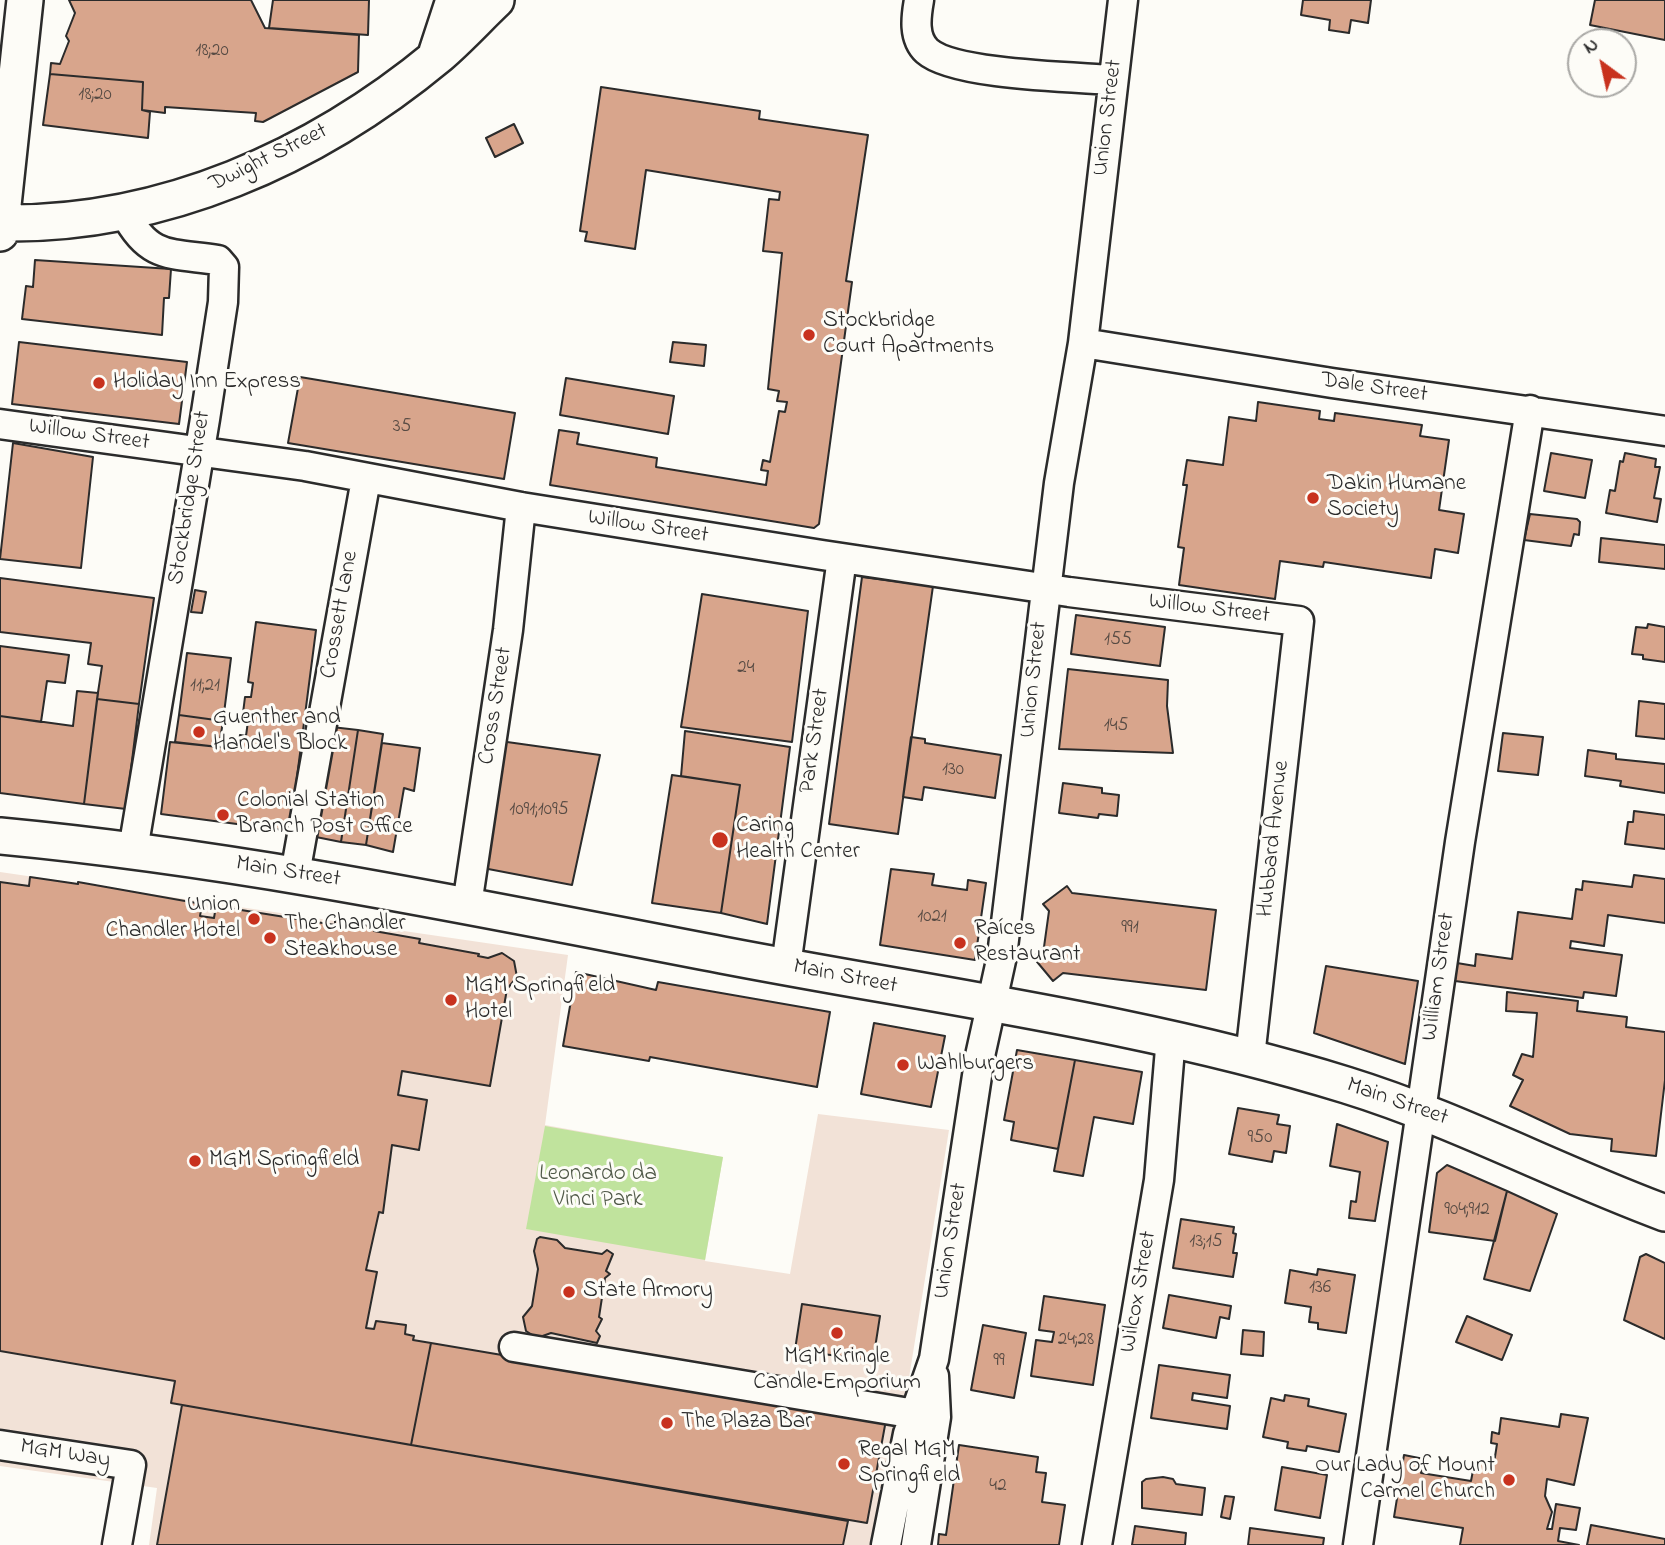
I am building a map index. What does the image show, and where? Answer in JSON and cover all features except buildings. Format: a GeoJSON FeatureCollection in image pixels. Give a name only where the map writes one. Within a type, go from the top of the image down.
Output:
{"type":"FeatureCollection","features":[{"type":"Feature","properties":{"kind":"main road"},"geometry":{"type":"LineString","coordinates":[[0,227],[25,0]]}},
{"type":"Feature","properties":{"kind":"main road"},"geometry":{"type":"LineString","coordinates":[[435,59],[448,27],[454,0]]}},
{"type":"Feature","properties":{"kind":"main road","name":"Dwight Street"},"geometry":{"type":"LineString","coordinates":[[0,227],[69,222],[125,213],[214,188],[262,168],[354,116],[435,59],[496,0]]}},
{"type":"Feature","properties":{"kind":"main road","name":"Main Street"},"geometry":{"type":"LineString","coordinates":[[0,836],[133,850],[295,874],[1171,1037],[1250,1057],[1421,1110],[1665,1213]]}},
{"type":"Feature","properties":{"kind":"street"},"geometry":{"type":"LineString","coordinates":[[919,0],[917,33],[925,50],[941,60],[989,70],[1112,80]]}},
{"type":"Feature","properties":{"kind":"street","name":"Union Street"},"geometry":{"type":"LineString","coordinates":[[886,1545],[915,1414],[934,1359],[980,1056],[1002,956],[1045,588],[1059,483],[1083,343],[1123,0]]}},
{"type":"Feature","properties":{"kind":"street","name":"Stockbridge Street"},"geometry":{"type":"LineString","coordinates":[[125,213],[138,236],[152,247],[176,256],[218,260],[224,267],[223,302],[133,850]]}},
{"type":"Feature","properties":{"kind":"street","name":"Dale Street"},"geometry":{"type":"LineString","coordinates":[[1083,343],[1332,383],[1665,431]]}},
{"type":"Feature","properties":{"kind":"street","name":"William Street"},"geometry":{"type":"LineString","coordinates":[[1357,1545],[1421,1110],[1530,410]]}},
{"type":"Feature","properties":{"kind":"street","name":"Willow Street"},"geometry":{"type":"LineString","coordinates":[[0,424],[305,466],[521,507],[832,557],[1299,621]]}},
{"type":"Feature","properties":{"kind":"street","name":"Crossett Lane"},"geometry":{"type":"LineString","coordinates":[[295,874],[366,479]]}},
{"type":"Feature","properties":{"kind":"street","name":"Cross Street"},"geometry":{"type":"LineString","coordinates":[[467,905],[508,630],[521,507]]}},
{"type":"Feature","properties":{"kind":"street","name":"Park Street"},"geometry":{"type":"LineString","coordinates":[[786,966],[832,557]]}},
{"type":"Feature","properties":{"kind":"street","name":"Hubbard Avenue"},"geometry":{"type":"LineString","coordinates":[[1250,1057],[1299,621]]}},
{"type":"Feature","properties":{"kind":"street","name":"Wilcox Street"},"geometry":{"type":"LineString","coordinates":[[1097,1545],[1159,1180],[1171,1037]]}},
{"type":"Feature","properties":{"kind":"street"},"geometry":{"type":"LineString","coordinates":[[514,1347],[915,1414]]}},
{"type":"Feature","properties":{"kind":"street","name":"Union Street"},"geometry":{"type":"LineString","coordinates":[[916,1545],[936,1418],[934,1359]]}},
{"type":"Feature","properties":{"kind":"street","name":"MGM Way"},"geometry":{"type":"LineString","coordinates":[[0,1446],[131,1465],[117,1545]]}},
{"type":"Feature","properties":{"kind":"shaded area","name":"MGM Springfield"},"geometry":{"type":"Polygon","coordinates":[[[0,872],[568,955],[545,1125],[723,1157],[705,1261],[790,1274],[818,1114],[949,1130],[882,1545],[149,1545],[157,1488],[0,1466],[0,872]]]}},
{"type":"Feature","properties":{"kind":"green space","name":"Leonardo da Vinci Park"},"geometry":{"type":"Polygon","coordinates":[[[545,1126],[723,1157],[705,1260],[526,1229],[545,1126]]]}},
{"type":"Feature","properties":{"kind":"place","name":"Stockbridge Court Apartments"},"geometry":{"type":"Point","coordinates":[809,335]}},
{"type":"Feature","properties":{"kind":"place","name":"Holiday Inn Express"},"geometry":{"type":"Point","coordinates":[99,383]}},
{"type":"Feature","properties":{"kind":"place","name":"Dakin Humane Society"},"geometry":{"type":"Point","coordinates":[1313,498]}},
{"type":"Feature","properties":{"kind":"place","name":"Guenther and Handel's Block"},"geometry":{"type":"Point","coordinates":[199,732]}},
{"type":"Feature","properties":{"kind":"place","name":"Colonial Station Branch Post Office"},"geometry":{"type":"Point","coordinates":[223,815]}},
{"type":"Feature","properties":{"kind":"place","name":"Caring Health Center"},"geometry":{"type":"Point","coordinates":[720,840]}},
{"type":"Feature","properties":{"kind":"place","name":"Union Chandler Hotel"},"geometry":{"type":"Point","coordinates":[254,919]}},
{"type":"Feature","properties":{"kind":"place","name":"The Chandler Steakhouse"},"geometry":{"type":"Point","coordinates":[270,938]}},
{"type":"Feature","properties":{"kind":"place","name":"Raíces Restaurant"},"geometry":{"type":"Point","coordinates":[960,943]}},
{"type":"Feature","properties":{"kind":"place","name":"MGM Springfield Hotel"},"geometry":{"type":"Point","coordinates":[451,1000]}},
{"type":"Feature","properties":{"kind":"place","name":"Wahlburgers"},"geometry":{"type":"Point","coordinates":[903,1065]}},
{"type":"Feature","properties":{"kind":"place","name":"MGM Springfield"},"geometry":{"type":"Point","coordinates":[195,1161]}},
{"type":"Feature","properties":{"kind":"place","name":"State Armory"},"geometry":{"type":"Point","coordinates":[569,1292]}},
{"type":"Feature","properties":{"kind":"place","name":"MGM Kringle Candle Emporium"},"geometry":{"type":"Point","coordinates":[837,1333]}},
{"type":"Feature","properties":{"kind":"place","name":"The Plaza Bar"},"geometry":{"type":"Point","coordinates":[667,1423]}},
{"type":"Feature","properties":{"kind":"place","name":"Regal MGM Springfield"},"geometry":{"type":"Point","coordinates":[844,1464]}},
{"type":"Feature","properties":{"kind":"place","name":"Our Lady of Mount Carmel Church"},"geometry":{"type":"Point","coordinates":[1509,1480]}}]}
